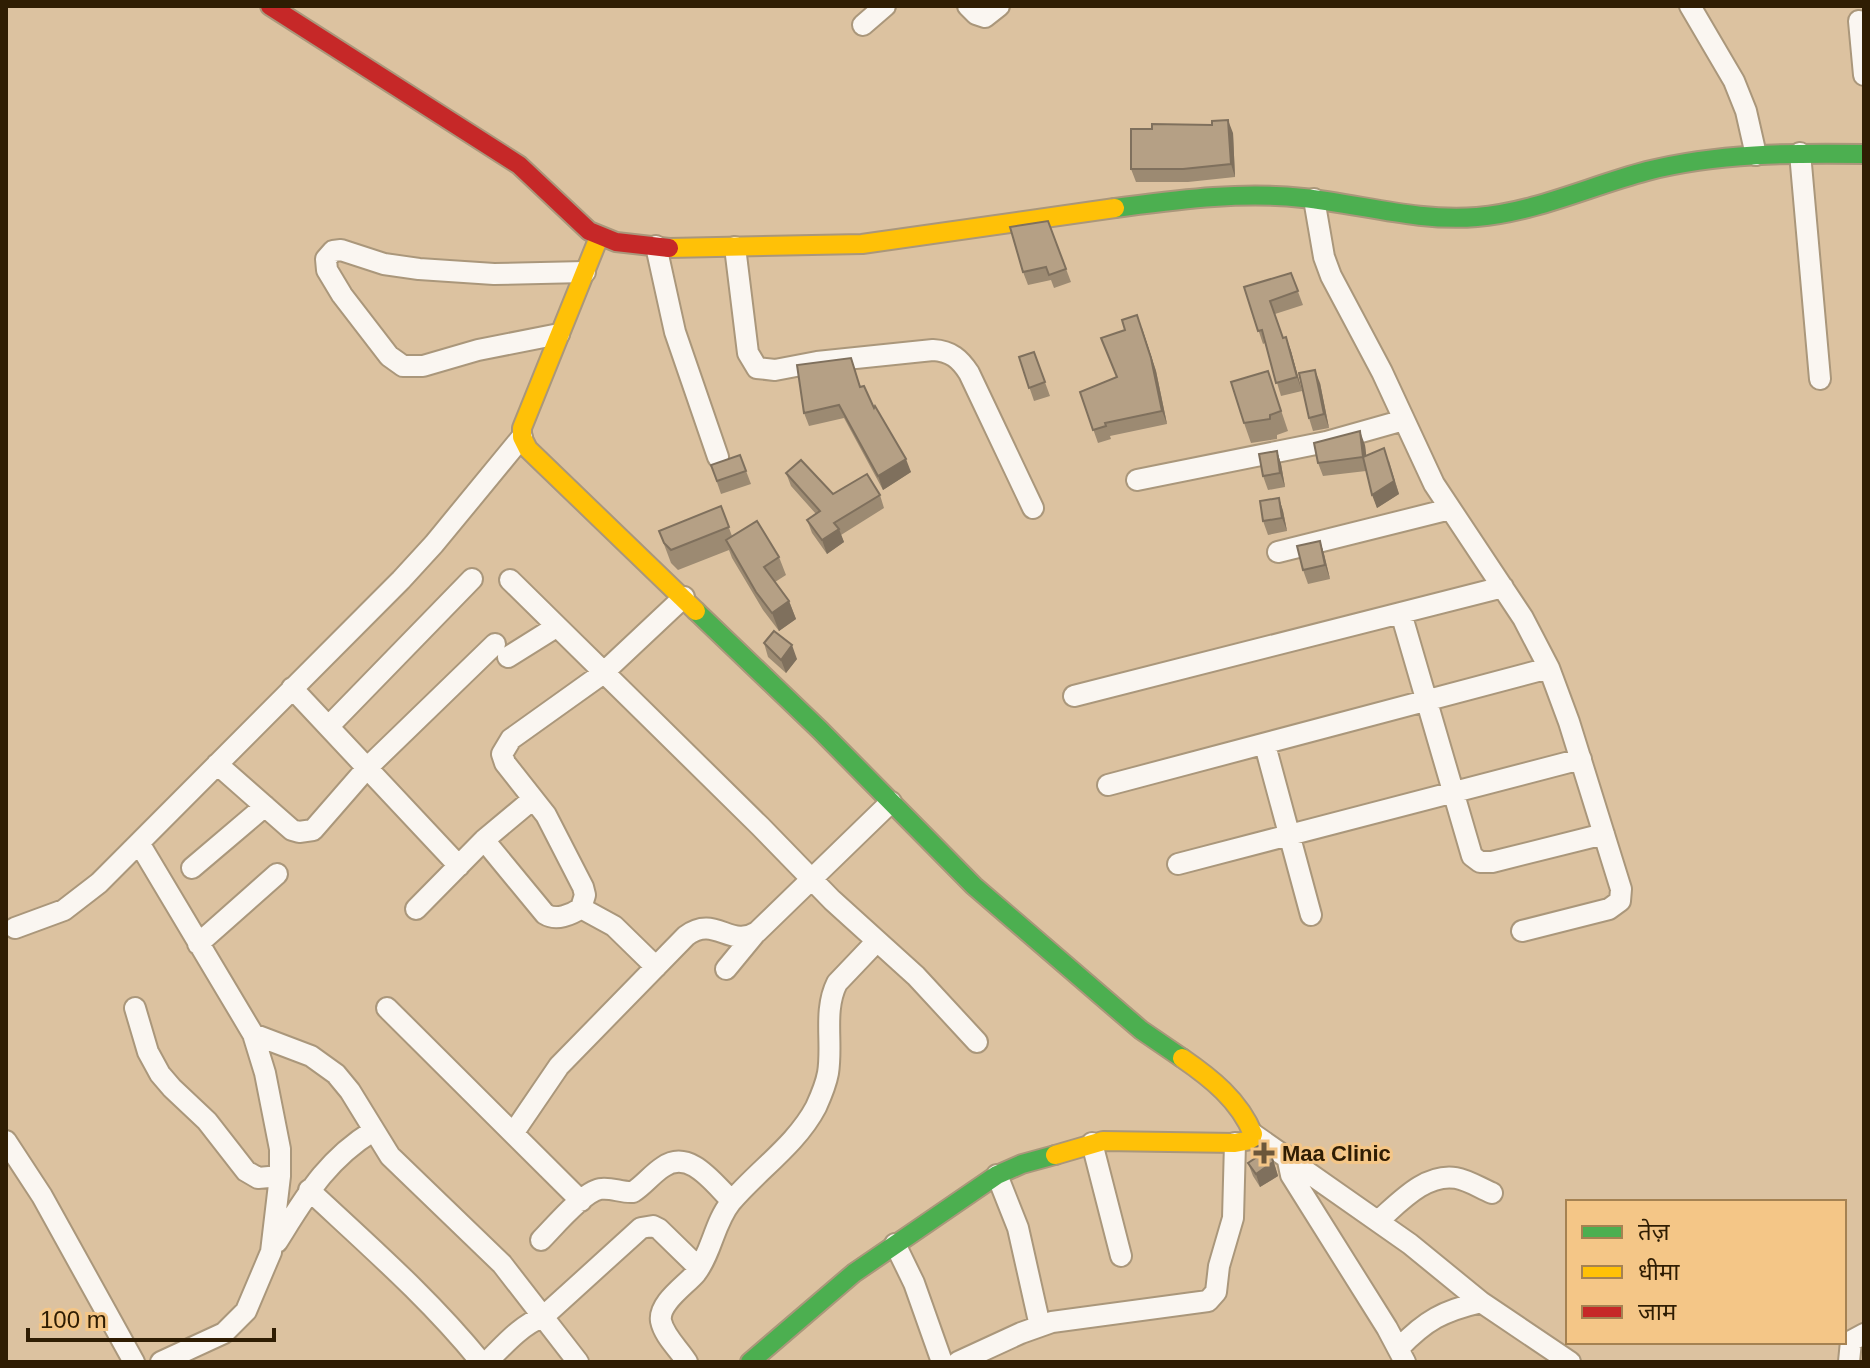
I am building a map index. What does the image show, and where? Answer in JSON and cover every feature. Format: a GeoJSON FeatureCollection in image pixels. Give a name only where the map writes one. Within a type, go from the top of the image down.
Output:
{"type":"FeatureCollection","features":[{"type":"Feature","properties":{"kind":"street"},"geometry":{"type":"LineString","coordinates":[[270,6],[526,169],[599,237],[656,246],[839,246],[1141,202],[1253,195],[1351,203],[1445,217],[1475,217],[1512,212],[1667,166],[1713,158],[1800,153],[1864,154]]}},
{"type":"Feature","properties":{"kind":"street"},"geometry":{"type":"LineString","coordinates":[[863,25],[885,6]]}},
{"type":"Feature","properties":{"kind":"street"},"geometry":{"type":"LineString","coordinates":[[968,6],[985,17],[999,6]]}},
{"type":"Feature","properties":{"kind":"street"},"geometry":{"type":"LineString","coordinates":[[1690,6],[1734,81],[1746,111],[1756,155]]}},
{"type":"Feature","properties":{"kind":"street"},"geometry":{"type":"LineString","coordinates":[[1859,21],[1864,75]]}},
{"type":"Feature","properties":{"kind":"street"},"geometry":{"type":"LineString","coordinates":[[1800,153],[1820,379]]}},
{"type":"Feature","properties":{"kind":"street"},"geometry":{"type":"LineString","coordinates":[[1314,199],[1324,257],[1331,276],[1434,484],[1523,618],[1549,668],[1621,889],[1620,901],[1600,912],[1522,931]]}},
{"type":"Feature","properties":{"kind":"street"},"geometry":{"type":"LineString","coordinates":[[599,237],[522,428],[522,437],[528,449],[684,597],[974,886],[1116,1010],[1229,1095],[1248,1122],[1235,1207],[1219,1266],[1216,1292],[1212,1297],[1202,1303],[1101,1314],[1040,1326],[958,1362]]}},
{"type":"Feature","properties":{"kind":"street"},"geometry":{"type":"LineString","coordinates":[[656,246],[672,320],[718,457]]}},
{"type":"Feature","properties":{"kind":"street"},"geometry":{"type":"LineString","coordinates":[[735,247],[748,353],[757,368],[768,370],[933,350],[948,352],[969,373],[1033,508]]}},
{"type":"Feature","properties":{"kind":"street"},"geometry":{"type":"LineString","coordinates":[[559,334],[478,350],[423,366],[403,366],[389,356],[342,295],[327,270],[326,259],[333,251],[341,250],[384,264],[419,269],[494,274],[585,272]]}},
{"type":"Feature","properties":{"kind":"street"},"geometry":{"type":"LineString","coordinates":[[1137,480],[1326,442],[1404,420]]}},
{"type":"Feature","properties":{"kind":"street"},"geometry":{"type":"LineString","coordinates":[[15,928],[49,917],[75,903],[139,843],[426,553],[522,437]]}},
{"type":"Feature","properties":{"kind":"street"},"geometry":{"type":"LineString","coordinates":[[1278,552],[1450,509]]}},
{"type":"Feature","properties":{"kind":"street"},"geometry":{"type":"LineString","coordinates":[[329,726],[472,579]]}},
{"type":"Feature","properties":{"kind":"street"},"geometry":{"type":"LineString","coordinates":[[510,580],[812,880],[916,976],[977,1042]]}},
{"type":"Feature","properties":{"kind":"street"},"geometry":{"type":"LineString","coordinates":[[1074,696],[1503,587]]}},
{"type":"Feature","properties":{"kind":"street"},"geometry":{"type":"LineString","coordinates":[[484,840],[545,914],[556,917],[581,908],[585,895],[583,887],[553,828],[503,759],[505,746],[602,674],[684,597]]}},
{"type":"Feature","properties":{"kind":"street"},"geometry":{"type":"LineString","coordinates":[[1401,613],[1468,851],[1480,862],[1492,862],[1604,834]]}},
{"type":"Feature","properties":{"kind":"street"},"geometry":{"type":"LineString","coordinates":[[217,764],[292,830],[313,830],[367,768],[501,651],[556,627]]}},
{"type":"Feature","properties":{"kind":"street"},"geometry":{"type":"LineString","coordinates":[[1108,785],[1549,668]]}},
{"type":"Feature","properties":{"kind":"street"},"geometry":{"type":"LineString","coordinates":[[292,688],[459,866]]}},
{"type":"Feature","properties":{"kind":"street"},"geometry":{"type":"LineString","coordinates":[[1265,745],[1311,915]]}},
{"type":"Feature","properties":{"kind":"street"},"geometry":{"type":"LineString","coordinates":[[1178,864],[1581,759]]}},
{"type":"Feature","properties":{"kind":"street"},"geometry":{"type":"LineString","coordinates":[[416,909],[484,840],[533,799]]}},
{"type":"Feature","properties":{"kind":"street"},"geometry":{"type":"LineString","coordinates":[[726,969],[754,935],[891,802]]}},
{"type":"Feature","properties":{"kind":"street"},"geometry":{"type":"LineString","coordinates":[[192,868],[265,806]]}},
{"type":"Feature","properties":{"kind":"street"},"geometry":{"type":"LineString","coordinates":[[139,843],[253,1034],[280,1149],[271,1252]]}},
{"type":"Feature","properties":{"kind":"street"},"geometry":{"type":"LineString","coordinates":[[198,944],[277,874]]}},
{"type":"Feature","properties":{"kind":"street"},"geometry":{"type":"LineString","coordinates":[[581,908],[614,926],[656,967]]}},
{"type":"Feature","properties":{"kind":"street"},"geometry":{"type":"LineString","coordinates":[[514,1132],[559,1066],[694,930],[712,928],[741,938],[754,935]]}},
{"type":"Feature","properties":{"kind":"street"},"geometry":{"type":"LineString","coordinates":[[687,1362],[664,1328],[661,1315],[699,1268],[716,1228],[732,1201],[794,1137],[816,1106],[828,1072],[833,991],[877,941]]}},
{"type":"Feature","properties":{"kind":"street"},"geometry":{"type":"LineString","coordinates":[[135,1008],[148,1052],[172,1088],[207,1121],[246,1171],[258,1178],[280,1176]]}},
{"type":"Feature","properties":{"kind":"street"},"geometry":{"type":"LineString","coordinates":[[387,1008],[581,1201]]}},
{"type":"Feature","properties":{"kind":"street"},"geometry":{"type":"LineString","coordinates":[[253,1034],[311,1056],[326,1065],[350,1091],[373,1131],[400,1167],[502,1264],[578,1362]]}},
{"type":"Feature","properties":{"kind":"street"},"geometry":{"type":"LineString","coordinates":[[161,1362],[224,1333],[241,1318],[255,1293],[271,1252],[309,1190],[345,1151],[373,1131]]}},
{"type":"Feature","properties":{"kind":"street"},"geometry":{"type":"LineString","coordinates":[[750,1362],[832,1291],[997,1175],[1022,1164],[1092,1143],[1244,1138],[1287,1156],[1378,1221],[1481,1302],[1570,1362]]}},
{"type":"Feature","properties":{"kind":"street"},"geometry":{"type":"LineString","coordinates":[[6,1141],[42,1196],[134,1362]]}},
{"type":"Feature","properties":{"kind":"street"},"geometry":{"type":"LineString","coordinates":[[1092,1143],[1121,1256]]}},
{"type":"Feature","properties":{"kind":"street"},"geometry":{"type":"LineString","coordinates":[[1287,1156],[1289,1171],[1402,1355],[1417,1329],[1434,1317],[1481,1302]]}},
{"type":"Feature","properties":{"kind":"street"},"geometry":{"type":"LineString","coordinates":[[541,1240],[581,1201],[599,1189],[633,1192],[662,1167],[680,1161],[694,1165],[732,1201]]}},
{"type":"Feature","properties":{"kind":"street"},"geometry":{"type":"LineString","coordinates":[[997,1175],[1018,1228],[1040,1326]]}},
{"type":"Feature","properties":{"kind":"street"},"geometry":{"type":"LineString","coordinates":[[1378,1221],[1419,1188],[1438,1178],[1458,1178],[1492,1193]]}},
{"type":"Feature","properties":{"kind":"street"},"geometry":{"type":"LineString","coordinates":[[309,1190],[420,1293],[481,1362]]}},
{"type":"Feature","properties":{"kind":"street"},"geometry":{"type":"LineString","coordinates":[[487,1362],[525,1325],[544,1316],[638,1230],[647,1226],[659,1229],[699,1268]]}},
{"type":"Feature","properties":{"kind":"street"},"geometry":{"type":"LineString","coordinates":[[895,1244],[914,1283],[942,1362]]}},
{"type":"Feature","properties":{"kind":"street"},"geometry":{"type":"LineString","coordinates":[[1849,1362],[1851,1341],[1864,1334]]}},
{"type":"Feature","properties":{"kind":"building"},"geometry":{"type":"Polygon","coordinates":[[[1228,120],[1231,164],[1183,169],[1131,169],[1131,129],[1152,129],[1152,124],[1212,125],[1212,121],[1228,120]]]}},
{"type":"Feature","properties":{"kind":"building"},"geometry":{"type":"Polygon","coordinates":[[[1048,221],[1066,269],[1049,275],[1046,267],[1023,272],[1010,227],[1048,221]]]}},
{"type":"Feature","properties":{"kind":"building"},"geometry":{"type":"Polygon","coordinates":[[[1291,273],[1298,291],[1270,301],[1283,338],[1286,337],[1297,377],[1276,383],[1262,330],[1258,331],[1244,287],[1291,273]]]}},
{"type":"Feature","properties":{"kind":"building"},"geometry":{"type":"Polygon","coordinates":[[[1137,315],[1151,358],[1162,411],[1105,423],[1106,426],[1093,430],[1080,392],[1117,377],[1101,338],[1125,330],[1122,320],[1137,315]]]}},
{"type":"Feature","properties":{"kind":"building"},"geometry":{"type":"Polygon","coordinates":[[[1034,352],[1045,382],[1029,388],[1019,357],[1034,352]]]}},
{"type":"Feature","properties":{"kind":"building"},"geometry":{"type":"Polygon","coordinates":[[[851,358],[860,387],[864,386],[906,459],[878,476],[839,405],[804,413],[797,365],[851,358]]]}},
{"type":"Feature","properties":{"kind":"building"},"geometry":{"type":"Polygon","coordinates":[[[1315,370],[1324,414],[1309,418],[1299,373],[1315,370]]]}},
{"type":"Feature","properties":{"kind":"building"},"geometry":{"type":"Polygon","coordinates":[[[1268,371],[1281,411],[1270,415],[1270,419],[1244,423],[1231,382],[1268,371]]]}},
{"type":"Feature","properties":{"kind":"building"},"geometry":{"type":"Polygon","coordinates":[[[1360,431],[1363,457],[1318,463],[1314,443],[1360,431]]]}},
{"type":"Feature","properties":{"kind":"building"},"geometry":{"type":"Polygon","coordinates":[[[1384,448],[1394,481],[1372,495],[1363,457],[1384,448]]]}},
{"type":"Feature","properties":{"kind":"building"},"geometry":{"type":"Polygon","coordinates":[[[1277,451],[1280,473],[1263,476],[1259,454],[1277,451]]]}},
{"type":"Feature","properties":{"kind":"building"},"geometry":{"type":"Polygon","coordinates":[[[740,455],[746,471],[717,481],[711,465],[740,455]]]}},
{"type":"Feature","properties":{"kind":"building"},"geometry":{"type":"Polygon","coordinates":[[[801,460],[833,494],[867,474],[880,495],[834,523],[839,529],[822,540],[807,520],[820,511],[786,473],[801,460]]]}},
{"type":"Feature","properties":{"kind":"building"},"geometry":{"type":"Polygon","coordinates":[[[1279,498],[1282,518],[1263,521],[1260,501],[1279,498]]]}},
{"type":"Feature","properties":{"kind":"building"},"geometry":{"type":"Polygon","coordinates":[[[721,506],[729,527],[671,550],[664,543],[659,531],[721,506]]]}},
{"type":"Feature","properties":{"kind":"building"},"geometry":{"type":"Polygon","coordinates":[[[757,521],[779,557],[764,567],[789,601],[772,613],[726,540],[757,521]]]}},
{"type":"Feature","properties":{"kind":"building"},"geometry":{"type":"Polygon","coordinates":[[[1320,541],[1325,565],[1303,570],[1297,546],[1320,541]]]}},
{"type":"Feature","properties":{"kind":"building"},"geometry":{"type":"Polygon","coordinates":[[[774,631],[792,645],[781,660],[764,643],[774,631]]]}},
{"type":"Feature","properties":{"kind":"building"},"geometry":{"type":"Polygon","coordinates":[[[1260,1145],[1271,1153],[1273,1162],[1256,1174],[1248,1163],[1260,1155],[1255,1148],[1260,1145]]]}},
{"type":"Feature","properties":{"kind":"traffic: fast"},"geometry":{"type":"LineString","coordinates":[[1115,208],[1256,195],[1303,198],[1433,217],[1477,217],[1520,210],[1674,165],[1728,157],[1864,154]]}},
{"type":"Feature","properties":{"kind":"traffic: fast"},"geometry":{"type":"LineString","coordinates":[[696,611],[820,730],[974,886],[1141,1030],[1182,1058]]}},
{"type":"Feature","properties":{"kind":"traffic: fast"},"geometry":{"type":"LineString","coordinates":[[750,1362],[854,1273],[997,1175],[1055,1155]]}},
{"type":"Feature","properties":{"kind":"traffic: slow"},"geometry":{"type":"LineString","coordinates":[[669,248],[862,244],[1115,208]]}},
{"type":"Feature","properties":{"kind":"traffic: slow"},"geometry":{"type":"LineString","coordinates":[[599,237],[522,428],[522,437],[528,449],[696,611]]}},
{"type":"Feature","properties":{"kind":"traffic: slow"},"geometry":{"type":"LineString","coordinates":[[1055,1155],[1103,1141],[1235,1143],[1251,1140],[1253,1134],[1232,1100],[1182,1058]]}},
{"type":"Feature","properties":{"kind":"traffic: jam"},"geometry":{"type":"LineString","coordinates":[[270,6],[519,165],[589,231],[616,242],[669,248]]}},
{"type":"Feature","properties":{"kind":"place","name":"Maa Clinic"},"geometry":{"type":"Point","coordinates":[1264,1153]}}]}
